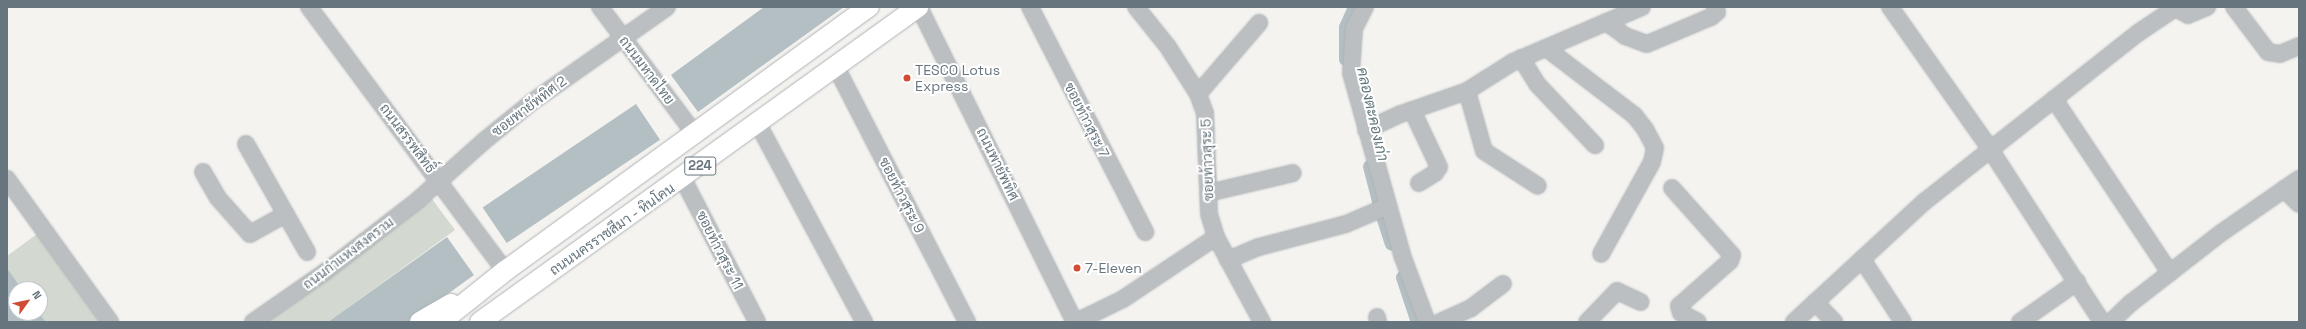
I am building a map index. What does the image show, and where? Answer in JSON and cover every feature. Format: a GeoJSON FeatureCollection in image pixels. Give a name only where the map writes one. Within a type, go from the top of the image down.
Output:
{"type":"FeatureCollection","features":[{"type":"Feature","properties":{"kind":"main road"},"geometry":{"type":"LineString","coordinates":[[440,322],[497,277],[869,7]]}},
{"type":"Feature","properties":{"kind":"main road","name":"ถนนนครราชสีมา - หินโคน"},"geometry":{"type":"LineString","coordinates":[[480,322],[683,179],[919,7]]}},
{"type":"Feature","properties":{"kind":"main road"},"geometry":{"type":"LineString","coordinates":[[420,322],[497,277]]}},
{"type":"Feature","properties":{"kind":"main road"},"geometry":{"type":"LineString","coordinates":[[488,322],[507,304]]}},
{"type":"Feature","properties":{"kind":"street","name":"ถนนสรรพสิทธิ์"},"geometry":{"type":"LineString","coordinates":[[309,7],[439,180],[497,277]]}},
{"type":"Feature","properties":{"kind":"street","name":"ถนนมหาดไทย"},"geometry":{"type":"LineString","coordinates":[[600,7],[694,133]]}},
{"type":"Feature","properties":{"kind":"street","name":"ซอยพายัพทิศ 2"},"geometry":{"type":"LineString","coordinates":[[439,180],[526,107],[667,7]]}},
{"type":"Feature","properties":{"kind":"street","name":"ถนนพายัพทิศ"},"geometry":{"type":"LineString","coordinates":[[919,7],[1075,322]]}},
{"type":"Feature","properties":{"kind":"street","name":"ซอยท้าวสุระ 7"},"geometry":{"type":"LineString","coordinates":[[1030,7],[1145,232]]}},
{"type":"Feature","properties":{"kind":"street","name":"ซอยท้าวสุระ 5"},"geometry":{"type":"LineString","coordinates":[[1136,7],[1168,47],[1198,94],[1205,113],[1209,214],[1216,237],[1262,322]]}},
{"type":"Feature","properties":{"kind":"street"},"geometry":{"type":"LineString","coordinates":[[1365,7],[1354,29],[1352,73],[1366,130],[1402,255],[1427,322]]}},
{"type":"Feature","properties":{"kind":"street"},"geometry":{"type":"LineString","coordinates":[[1366,130],[1412,110],[1467,92],[1521,58],[1642,7]]}},
{"type":"Feature","properties":{"kind":"street"},"geometry":{"type":"LineString","coordinates":[[1606,22],[1625,36],[1647,44],[1711,17],[1717,12],[1715,7]]}},
{"type":"Feature","properties":{"kind":"street"},"geometry":{"type":"LineString","coordinates":[[1890,7],[1990,149],[2102,322]]}},
{"type":"Feature","properties":{"kind":"street"},"geometry":{"type":"LineString","coordinates":[[1794,322],[1924,202],[2138,33],[2175,8],[2188,14],[2207,7]]}},
{"type":"Feature","properties":{"kind":"street"},"geometry":{"type":"LineString","coordinates":[[2234,7],[2268,52],[2280,54],[2299,46]]}},
{"type":"Feature","properties":{"kind":"street"},"geometry":{"type":"LineString","coordinates":[[1198,94],[1259,23]]}},
{"type":"Feature","properties":{"kind":"street"},"geometry":{"type":"LineString","coordinates":[[1546,48],[1634,116],[1645,129],[1655,148],[1652,162],[1601,254]]}},
{"type":"Feature","properties":{"kind":"street"},"geometry":{"type":"LineString","coordinates":[[1521,58],[1538,85],[1595,145]]}},
{"type":"Feature","properties":{"kind":"street","name":"ซอยท้าวสุระ 9"},"geometry":{"type":"LineString","coordinates":[[836,67],[967,322]]}},
{"type":"Feature","properties":{"kind":"street"},"geometry":{"type":"LineString","coordinates":[[1467,92],[1484,151],[1538,186]]}},
{"type":"Feature","properties":{"kind":"street"},"geometry":{"type":"LineString","coordinates":[[2054,98],[2170,273]]}},
{"type":"Feature","properties":{"kind":"street"},"geometry":{"type":"LineString","coordinates":[[1412,110],[1439,167],[1419,183]]}},
{"type":"Feature","properties":{"kind":"street"},"geometry":{"type":"LineString","coordinates":[[758,124],[864,322]]}},
{"type":"Feature","properties":{"kind":"street"},"geometry":{"type":"LineString","coordinates":[[246,144],[307,252]]}},
{"type":"Feature","properties":{"kind":"street"},"geometry":{"type":"LineString","coordinates":[[203,172],[218,198],[250,234],[286,214]]}},
{"type":"Feature","properties":{"kind":"street"},"geometry":{"type":"LineString","coordinates":[[1208,193],[1293,173]]}},
{"type":"Feature","properties":{"kind":"street"},"geometry":{"type":"LineString","coordinates":[[2112,322],[2131,303],[2299,178]]}},
{"type":"Feature","properties":{"kind":"street"},"geometry":{"type":"LineString","coordinates":[[7,179],[110,322]]}},
{"type":"Feature","properties":{"kind":"street","name":"ซอยท้าวสุระ 11"},"geometry":{"type":"LineString","coordinates":[[683,179],[758,322]]}},
{"type":"Feature","properties":{"kind":"street","name":"ถนนกำแหงสงคราม"},"geometry":{"type":"LineString","coordinates":[[253,322],[325,272],[418,200],[439,180]]}},
{"type":"Feature","properties":{"kind":"street"},"geometry":{"type":"LineString","coordinates":[[1672,188],[1732,255],[1730,261],[1679,306],[1681,313],[1698,322]]}},
{"type":"Feature","properties":{"kind":"street"},"geometry":{"type":"LineString","coordinates":[[2284,189],[2299,204]]}},
{"type":"Feature","properties":{"kind":"street"},"geometry":{"type":"LineString","coordinates":[[1228,260],[1259,247],[1346,224],[1388,206]]}},
{"type":"Feature","properties":{"kind":"street"},"geometry":{"type":"LineString","coordinates":[[1075,322],[1123,299],[1216,237]]}},
{"type":"Feature","properties":{"kind":"street"},"geometry":{"type":"LineString","coordinates":[[1862,258],[1903,322]]}},
{"type":"Feature","properties":{"kind":"street"},"geometry":{"type":"LineString","coordinates":[[2020,322],[2077,282]]}},
{"type":"Feature","properties":{"kind":"street"},"geometry":{"type":"LineString","coordinates":[[1440,322],[1471,308],[1502,284]]}},
{"type":"Feature","properties":{"kind":"street"},"geometry":{"type":"LineString","coordinates":[[1588,322],[1617,291],[1641,302]]}},
{"type":"Feature","properties":{"kind":"street"},"geometry":{"type":"LineString","coordinates":[[1815,302],[1834,322]]}},
{"type":"Feature","properties":{"kind":"shaded area"},"geometry":{"type":"Polygon","coordinates":[[[764,7],[844,7],[698,112],[671,75],[764,7]]]}},
{"type":"Feature","properties":{"kind":"shaded area"},"geometry":{"type":"Polygon","coordinates":[[[636,104],[660,140],[507,243],[483,207],[636,104]]]}},
{"type":"Feature","properties":{"kind":"shaded area"},"geometry":{"type":"Polygon","coordinates":[[[432,199],[455,230],[328,322],[259,322],[432,199]]]}},
{"type":"Feature","properties":{"kind":"shaded area"},"geometry":{"type":"Polygon","coordinates":[[[37,234],[100,322],[46,322],[45,321],[48,321],[48,281],[16,281],[7,268],[7,256],[37,234]]]}},
{"type":"Feature","properties":{"kind":"shaded area"},"geometry":{"type":"Polygon","coordinates":[[[447,237],[474,275],[409,322],[328,322],[447,237]]]}},
{"type":"Feature","properties":{"kind":"shaded area"},"geometry":{"type":"Polygon","coordinates":[[[7,268],[16,281],[8,281],[8,321],[46,322],[7,322],[7,268]]]}},
{"type":"Feature","properties":{"kind":"waterway","name":"คลองตะคองเก่า"},"geometry":{"type":"LineString","coordinates":[[1345,59],[1345,27],[1354,7]]}},
{"type":"Feature","properties":{"kind":"waterway","name":"คลองตะคองเก่า"},"geometry":{"type":"LineString","coordinates":[[1369,166],[1379,205]]}},
{"type":"Feature","properties":{"kind":"waterway","name":"คลองตะคองเก่า"},"geometry":{"type":"LineString","coordinates":[[1381,213],[1391,243]]}},
{"type":"Feature","properties":{"kind":"waterway","name":"คลองตะคองเก่า"},"geometry":{"type":"LineString","coordinates":[[1402,277],[1417,322]]}},
{"type":"Feature","properties":{"kind":"place","name":"TESCO Lotus Express"},"geometry":{"type":"Point","coordinates":[907,78]}},
{"type":"Feature","properties":{"kind":"place","name":"7-Eleven"},"geometry":{"type":"Point","coordinates":[1077,268]}}]}
